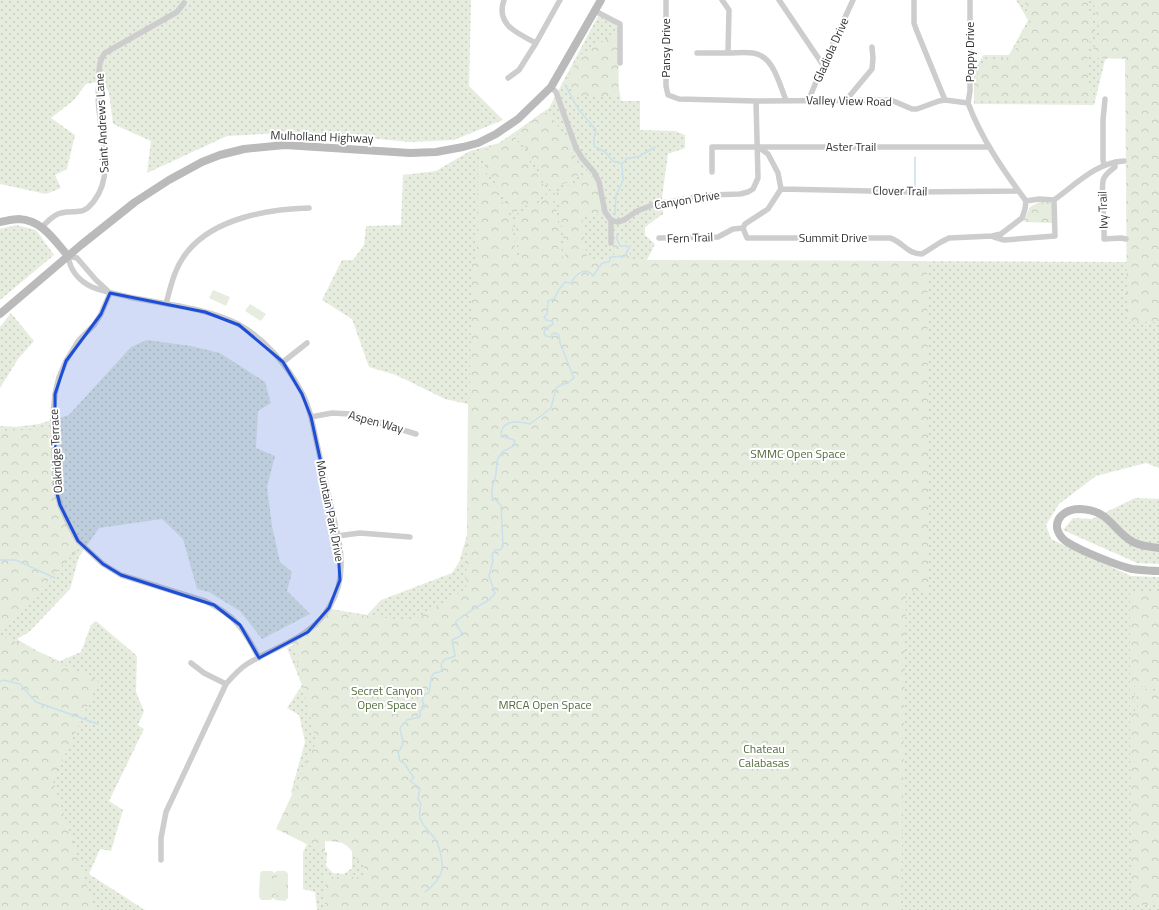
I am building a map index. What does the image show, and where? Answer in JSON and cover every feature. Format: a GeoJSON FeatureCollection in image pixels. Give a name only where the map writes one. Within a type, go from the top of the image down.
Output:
{"type":"FeatureCollection","features":[{"type":"Feature","properties":{"kind":"main road","name":"Mulholland Highway"},"geometry":{"type":"LineString","coordinates":[[0,314],[115,217],[147,194],[184,171],[220,155],[244,149],[285,145],[410,153],[436,152],[463,147],[489,138],[512,124],[551,87],[601,0]]}},
{"type":"Feature","properties":{"kind":"main road"},"geometry":{"type":"LineString","coordinates":[[0,222],[17,219],[28,220],[42,227],[68,256]]}},
{"type":"Feature","properties":{"kind":"main road"},"geometry":{"type":"LineString","coordinates":[[1159,548],[1142,546],[1132,541],[1123,535],[1107,518],[1089,510],[1078,509],[1069,511],[1062,515],[1058,520],[1057,527],[1059,534],[1066,542],[1111,562],[1130,568],[1145,571],[1159,571]]}},
{"type":"Feature","properties":{"kind":"street"},"geometry":{"type":"LineString","coordinates":[[504,0],[502,10],[507,24],[514,31],[536,43]]}},
{"type":"Feature","properties":{"kind":"street"},"geometry":{"type":"LineString","coordinates":[[508,78],[519,70],[560,0]]}},
{"type":"Feature","properties":{"kind":"street","name":"Pansy Drive"},"geometry":{"type":"LineString","coordinates":[[666,0],[666,86],[668,95]]}},
{"type":"Feature","properties":{"kind":"street"},"geometry":{"type":"LineString","coordinates":[[722,0],[729,10],[728,53]]}},
{"type":"Feature","properties":{"kind":"street"},"geometry":{"type":"LineString","coordinates":[[779,0],[823,65]]}},
{"type":"Feature","properties":{"kind":"street","name":"Gladiola Drive"},"geometry":{"type":"LineString","coordinates":[[809,100],[823,65],[853,0]]}},
{"type":"Feature","properties":{"kind":"street"},"geometry":{"type":"LineString","coordinates":[[914,0],[914,23],[945,100]]}},
{"type":"Feature","properties":{"kind":"street","name":"Poppy Drive"},"geometry":{"type":"LineString","coordinates":[[968,103],[970,91],[970,0]]}},
{"type":"Feature","properties":{"kind":"street","name":"Saint Andrews Lane"},"geometry":{"type":"LineString","coordinates":[[42,227],[60,213],[80,212],[85,210],[94,200],[104,184],[106,173],[98,107],[99,66],[101,58],[105,53],[177,12],[184,3]]}},
{"type":"Feature","properties":{"kind":"street"},"geometry":{"type":"LineString","coordinates":[[595,10],[620,24],[620,62]]}},
{"type":"Feature","properties":{"kind":"street"},"geometry":{"type":"LineString","coordinates":[[847,99],[872,69],[872,47]]}},
{"type":"Feature","properties":{"kind":"street"},"geometry":{"type":"LineString","coordinates":[[697,53],[753,53],[763,57],[772,65],[786,100]]}},
{"type":"Feature","properties":{"kind":"street"},"geometry":{"type":"LineString","coordinates":[[551,87],[556,92],[579,153],[594,172],[599,182],[605,212],[611,220],[612,243]]}},
{"type":"Feature","properties":{"kind":"street","name":"Valley View Road"},"geometry":{"type":"LineString","coordinates":[[668,95],[679,99],[756,101],[847,99],[891,100],[899,102],[912,109],[917,109],[938,100],[968,103]]}},
{"type":"Feature","properties":{"kind":"street"},"geometry":{"type":"LineString","coordinates":[[1104,165],[1103,120],[1106,99]]}},
{"type":"Feature","properties":{"kind":"street","name":"Canyon Drive"},"geometry":{"type":"LineString","coordinates":[[611,220],[617,222],[624,220],[638,211],[655,204],[711,195],[740,194],[754,189],[758,178],[756,101]]}},
{"type":"Feature","properties":{"kind":"street"},"geometry":{"type":"LineString","coordinates":[[968,103],[989,147],[1026,201],[1039,199],[1054,200],[1104,165],[1124,161]]}},
{"type":"Feature","properties":{"kind":"street"},"geometry":{"type":"LineString","coordinates":[[743,228],[745,224],[768,209],[781,189],[778,173],[768,154],[757,146]]}},
{"type":"Feature","properties":{"kind":"street","name":"Aster Trail"},"geometry":{"type":"LineString","coordinates":[[712,172],[712,147],[989,147]]}},
{"type":"Feature","properties":{"kind":"street","name":"Ivy Trail"},"geometry":{"type":"LineString","coordinates":[[1115,162],[1115,167],[1103,179],[1102,190],[1105,226],[1104,239],[1126,239]]}},
{"type":"Feature","properties":{"kind":"street","name":"Clover Trail"},"geometry":{"type":"LineString","coordinates":[[781,189],[915,192],[1018,191]]}},
{"type":"Feature","properties":{"kind":"street"},"geometry":{"type":"LineString","coordinates":[[992,236],[1004,240],[1055,236],[1054,200]]}},
{"type":"Feature","properties":{"kind":"street","name":"Summit Drive"},"geometry":{"type":"LineString","coordinates":[[743,228],[746,237],[748,238],[890,238],[898,240],[911,252],[922,254],[949,238],[992,236],[1001,234],[1022,218],[1026,201]]}},
{"type":"Feature","properties":{"kind":"street"},"geometry":{"type":"LineString","coordinates":[[166,304],[171,285],[181,261],[188,251],[207,235],[231,222],[251,215],[279,210],[309,208]]}},
{"type":"Feature","properties":{"kind":"street","name":"Fern Trail"},"geometry":{"type":"LineString","coordinates":[[659,238],[718,237],[733,229],[743,228]]}},
{"type":"Feature","properties":{"kind":"street"},"geometry":{"type":"LineString","coordinates":[[68,256],[77,258],[110,293]]}},
{"type":"Feature","properties":{"kind":"street","name":"Mountain Park Drive"},"geometry":{"type":"LineString","coordinates":[[68,256],[69,265],[81,280],[92,287],[110,293],[205,312],[224,318],[239,325],[263,342],[283,362],[302,394],[311,417],[337,536],[341,565],[340,580],[336,594],[329,608],[321,619],[308,632],[246,665],[235,673],[226,684],[166,812],[161,838],[161,860]]}},
{"type":"Feature","properties":{"kind":"street"},"geometry":{"type":"LineString","coordinates":[[81,280],[90,273]]}},
{"type":"Feature","properties":{"kind":"street","name":"Oakridge Terrace"},"geometry":{"type":"LineString","coordinates":[[110,293],[101,314],[94,325],[79,340],[66,361],[59,377],[55,394],[53,413],[55,486],[60,505],[68,525],[78,541],[103,564],[121,575],[205,601],[223,611],[240,625],[248,636],[258,658]]}},
{"type":"Feature","properties":{"kind":"street"},"geometry":{"type":"LineString","coordinates":[[283,362],[307,343]]}},
{"type":"Feature","properties":{"kind":"street","name":"Aspen Way"},"geometry":{"type":"LineString","coordinates":[[311,417],[332,413],[351,414],[416,434]]}},
{"type":"Feature","properties":{"kind":"street"},"geometry":{"type":"LineString","coordinates":[[337,536],[360,533],[410,537]]}},
{"type":"Feature","properties":{"kind":"street"},"geometry":{"type":"LineString","coordinates":[[191,663],[226,684]]}},
{"type":"Feature","properties":{"kind":"highlighted area"},"geometry":{"type":"Polygon","coordinates":[[[110,293],[205,312],[239,325],[283,362],[302,394],[311,417],[337,536],[340,580],[329,608],[308,632],[259,658],[240,625],[214,605],[121,575],[103,564],[78,541],[60,505],[55,486],[55,394],[66,361],[101,314],[110,293]]]}},
{"type":"Feature","properties":{"kind":"green space"},"geometry":{"type":"Polygon","coordinates":[[[0,0],[471,0],[469,86],[503,120],[454,140],[410,142],[303,132],[227,136],[147,173],[151,141],[113,124],[109,93],[103,81],[86,84],[74,100],[51,118],[75,135],[67,169],[55,175],[61,188],[46,194],[0,184],[0,0]]]}},
{"type":"Feature","properties":{"kind":"green space"},"geometry":{"type":"Polygon","coordinates":[[[1016,0],[1159,0],[1159,468],[1146,463],[1096,476],[1059,504],[1046,525],[1051,539],[1131,576],[1159,577],[1159,910],[317,910],[315,892],[303,889],[303,852],[309,841],[327,853],[326,866],[333,873],[344,874],[352,868],[352,853],[356,845],[317,825],[291,792],[305,742],[299,715],[287,708],[302,685],[287,648],[314,635],[331,609],[367,615],[381,600],[452,573],[459,562],[467,535],[468,404],[445,399],[396,375],[369,367],[352,319],[322,300],[342,260],[353,260],[364,245],[366,226],[401,225],[403,175],[436,171],[470,151],[499,143],[549,108],[598,16],[614,23],[618,27],[617,75],[621,101],[640,101],[640,130],[675,131],[685,135],[685,148],[668,154],[662,198],[663,214],[645,227],[645,235],[655,244],[647,260],[1129,262],[1132,55],[1111,55],[1105,60],[1094,105],[974,104],[974,72],[983,55],[1009,55],[1028,20],[1016,0]]]}},
{"type":"Feature","properties":{"kind":"green space"},"geometry":{"type":"Polygon","coordinates":[[[1024,0],[1087,0],[1094,32],[1087,50],[1088,78],[1093,100],[974,100],[974,80],[985,61],[1011,57],[1031,21],[1024,0]]]}},
{"type":"Feature","properties":{"kind":"green space"},"geometry":{"type":"Polygon","coordinates":[[[1093,0],[1159,0],[1159,322],[1127,322],[1125,59],[1093,58],[1093,50],[1100,32],[1093,0]]]}},
{"type":"Feature","properties":{"kind":"green space"},"geometry":{"type":"Polygon","coordinates":[[[618,30],[619,97],[572,97],[571,87],[567,79],[580,55],[612,36],[618,30]]]}},
{"type":"Feature","properties":{"kind":"green space"},"geometry":{"type":"Polygon","coordinates":[[[541,113],[549,115],[571,142],[578,164],[587,170],[551,191],[517,133],[541,113]]]}},
{"type":"Feature","properties":{"kind":"green space"},"geometry":{"type":"Polygon","coordinates":[[[514,135],[548,193],[513,213],[478,153],[497,145],[514,135]]]}},
{"type":"Feature","properties":{"kind":"green space"},"geometry":{"type":"Polygon","coordinates":[[[478,160],[511,217],[517,260],[520,260],[515,216],[550,196],[556,206],[563,260],[566,260],[559,205],[553,195],[591,173],[597,183],[602,214],[582,217],[587,260],[614,260],[614,242],[630,242],[630,260],[927,261],[929,591],[906,591],[901,910],[325,910],[325,877],[364,877],[364,866],[350,849],[342,843],[325,841],[325,853],[276,829],[316,742],[294,647],[291,640],[300,635],[327,609],[334,612],[412,621],[466,589],[472,260],[477,260],[478,160]]]}},
{"type":"Feature","properties":{"kind":"green space"},"geometry":{"type":"Polygon","coordinates":[[[1041,201],[1050,202],[1053,205],[1053,223],[1025,222],[1024,219],[1030,207],[1041,201]]]}},
{"type":"Feature","properties":{"kind":"green space"},"geometry":{"type":"Polygon","coordinates":[[[16,225],[36,230],[54,255],[0,300],[0,229],[16,225]]]}},
{"type":"Feature","properties":{"kind":"green space"},"geometry":{"type":"Polygon","coordinates":[[[213,290],[230,297],[226,306],[209,298],[213,290]]]}},
{"type":"Feature","properties":{"kind":"green space"},"geometry":{"type":"Polygon","coordinates":[[[250,304],[266,314],[261,321],[245,311],[250,304]]]}},
{"type":"Feature","properties":{"kind":"green space"},"geometry":{"type":"Polygon","coordinates":[[[11,313],[34,341],[18,359],[0,388],[0,327],[11,313]]]}},
{"type":"Feature","properties":{"kind":"green space"},"geometry":{"type":"Polygon","coordinates":[[[147,340],[191,346],[220,353],[265,382],[271,403],[258,411],[256,448],[275,456],[267,487],[272,526],[280,562],[292,572],[287,591],[310,614],[262,639],[240,611],[209,592],[197,589],[183,539],[162,519],[99,528],[79,557],[70,589],[29,632],[17,639],[37,651],[60,661],[81,652],[91,625],[96,621],[137,656],[136,692],[144,711],[138,725],[144,729],[109,801],[123,810],[111,851],[100,849],[89,874],[145,910],[0,910],[0,426],[16,427],[39,424],[69,415],[131,347],[147,340]]]}},
{"type":"Feature","properties":{"kind":"green space"},"geometry":{"type":"Polygon","coordinates":[[[52,429],[57,499],[82,545],[0,631],[0,431],[52,429]]]}},
{"type":"Feature","properties":{"kind":"green space"},"geometry":{"type":"Polygon","coordinates":[[[1135,498],[1159,499],[1159,564],[1137,563],[1063,530],[1073,518],[1092,519],[1135,498]]]}},
{"type":"Feature","properties":{"kind":"green space"},"geometry":{"type":"Polygon","coordinates":[[[1130,592],[1159,592],[1159,688],[1134,686],[1135,709],[1130,712],[1130,592]]]}},
{"type":"Feature","properties":{"kind":"green space"},"geometry":{"type":"Polygon","coordinates":[[[0,635],[99,681],[53,781],[95,910],[0,910],[0,635]]]}},
{"type":"Feature","properties":{"kind":"green space"},"geometry":{"type":"Polygon","coordinates":[[[1136,689],[1159,691],[1159,905],[1131,905],[1130,716],[1138,710],[1136,689]]]}},
{"type":"Feature","properties":{"kind":"green space"},"geometry":{"type":"Polygon","coordinates":[[[262,871],[272,871],[274,873],[277,871],[286,871],[288,874],[288,898],[285,901],[276,900],[273,898],[271,900],[261,900],[259,897],[260,873],[262,871]]]}},
{"type":"Feature","properties":{"kind":"green space"},"geometry":{"type":"Polygon","coordinates":[[[262,876],[271,876],[270,895],[262,895],[262,876]]]}},
{"type":"Feature","properties":{"kind":"green space"},"geometry":{"type":"Polygon","coordinates":[[[277,876],[286,877],[285,895],[276,895],[277,876]]]}},
{"type":"Feature","properties":{"kind":"waterway"},"geometry":{"type":"LineString","coordinates":[[565,85],[579,110],[596,130],[594,146],[605,152],[613,161],[622,164],[623,181],[616,195],[615,215]]}},
{"type":"Feature","properties":{"kind":"waterway"},"geometry":{"type":"LineString","coordinates":[[622,164],[627,158],[638,157],[655,147]]}},
{"type":"Feature","properties":{"kind":"waterway"},"geometry":{"type":"LineString","coordinates":[[915,157],[915,187]]}},
{"type":"Feature","properties":{"kind":"waterway"},"geometry":{"type":"LineString","coordinates":[[425,892],[440,875],[442,870],[441,856],[437,842],[421,820],[421,804],[418,799],[420,788],[410,781],[414,778],[404,763],[400,761],[398,752],[403,742],[400,728],[407,720],[420,717],[420,711],[425,707],[422,700],[425,694],[429,693],[432,675],[442,670],[441,664],[445,659],[455,656],[452,640],[460,636],[462,633],[456,625],[456,621],[489,600],[495,593],[489,576],[493,561],[492,554],[495,550],[500,550],[503,546],[501,505],[492,497],[492,488],[496,474],[497,460],[502,452],[515,445],[514,440],[501,436],[502,430],[511,422],[530,424],[551,408],[556,388],[574,378],[560,343],[559,335],[555,333],[552,334],[551,337],[546,336],[544,333],[545,329],[553,324],[552,321],[546,320],[544,317],[547,314],[548,301],[554,299],[565,282],[571,283],[581,272],[584,271],[593,276],[602,263],[609,262],[611,257],[625,256],[629,248],[627,246],[620,246],[617,239],[617,234]]}},
{"type":"Feature","properties":{"kind":"waterway"},"geometry":{"type":"LineString","coordinates":[[0,560],[16,560],[55,578]]}},
{"type":"Feature","properties":{"kind":"waterway"},"geometry":{"type":"LineString","coordinates":[[0,682],[3,680],[20,684],[36,702],[98,724]]}},
{"type":"Feature","properties":{"kind":"park label","name":"SMMC Open Space"},"geometry":{"type":"Point","coordinates":[798,454]}},
{"type":"Feature","properties":{"kind":"park label","name":"Secret Canyon Open Space"},"geometry":{"type":"Point","coordinates":[387,698]}},
{"type":"Feature","properties":{"kind":"park label","name":"MRCA Open Space"},"geometry":{"type":"Point","coordinates":[545,705]}},
{"type":"Feature","properties":{"kind":"park label","name":"Chateau Calabasas"},"geometry":{"type":"Point","coordinates":[764,756]}}]}
